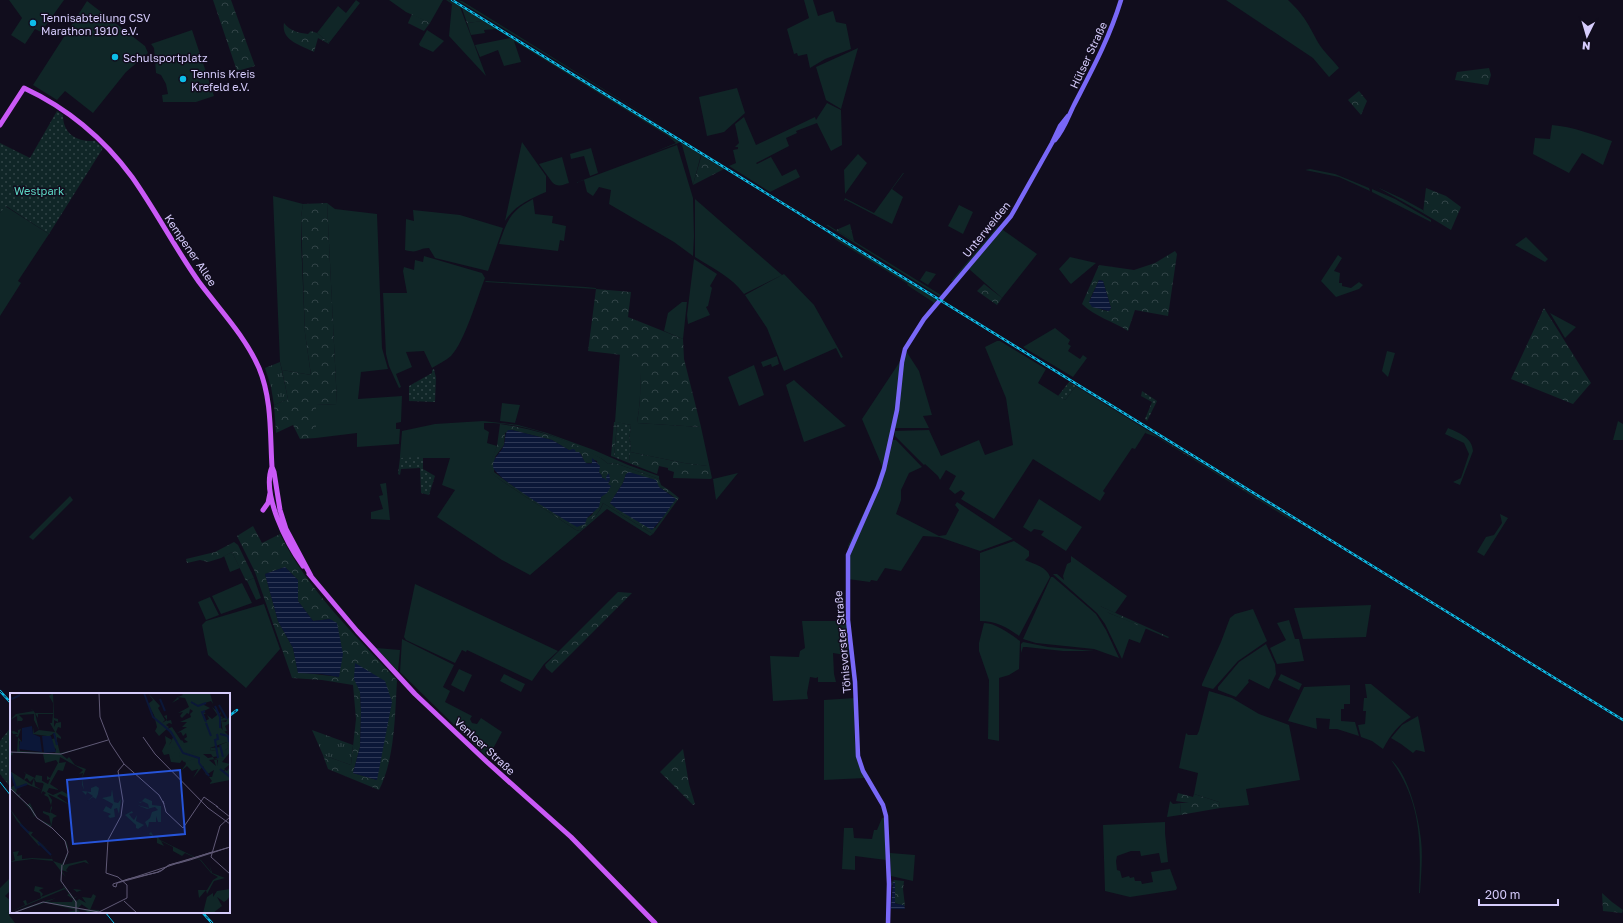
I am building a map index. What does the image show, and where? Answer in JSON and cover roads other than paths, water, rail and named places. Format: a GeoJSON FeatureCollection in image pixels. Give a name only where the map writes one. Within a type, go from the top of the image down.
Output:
{"type":"FeatureCollection","features":[{"type":"Feature","properties":{"kind":"main road","name":"Hülser Straße"},"geometry":{"type":"LineString","coordinates":[[1061,128],[1095,66],[1121,0]]}},
{"type":"Feature","properties":{"kind":"main road","name":"Kempener Allee"},"geometry":{"type":"LineString","coordinates":[[0,125],[24,88],[69,113],[99,138],[133,178],[199,282],[245,342],[259,368],[265,384],[268,406],[272,467],[274,472],[277,509]]}},
{"type":"Feature","properties":{"kind":"main road","name":"Unterweiden"},"geometry":{"type":"LineString","coordinates":[[938,301],[1011,216],[1061,128]]}},
{"type":"Feature","properties":{"kind":"main road","name":"Tönisvorster Straße"},"geometry":{"type":"LineString","coordinates":[[888,923],[889,884],[886,816],[883,805],[863,771],[858,756],[856,682],[848,620],[847,561],[850,548],[878,487],[884,470],[897,410],[904,352],[916,329],[938,301]]}},
{"type":"Feature","properties":{"kind":"main road","name":"Kempener Allee"},"geometry":{"type":"LineString","coordinates":[[272,467],[270,472],[270,486],[277,509]]}},
{"type":"Feature","properties":{"kind":"main road"},"geometry":{"type":"LineString","coordinates":[[263,510],[268,503],[270,486]]}},
{"type":"Feature","properties":{"kind":"main road","name":"Venloer Straße"},"geometry":{"type":"LineString","coordinates":[[277,509],[311,576],[357,631],[415,694],[487,762],[571,837],[655,923]]}},
{"type":"Feature","properties":{"kind":"water"},"geometry":{"type":"Polygon","coordinates":[[[1099,280],[1103,281],[1111,308],[1109,311],[1092,307],[1089,302],[1099,280]]]}},
{"type":"Feature","properties":{"kind":"water"},"geometry":{"type":"Polygon","coordinates":[[[508,430],[552,440],[569,450],[574,449],[576,452],[581,454],[585,462],[589,464],[592,463],[592,458],[600,466],[599,472],[602,478],[607,481],[606,477],[609,473],[610,480],[608,484],[611,486],[607,493],[601,497],[599,507],[587,518],[585,524],[577,527],[530,498],[504,479],[496,471],[493,463],[504,445],[508,430]]]}},
{"type":"Feature","properties":{"kind":"water"},"geometry":{"type":"Polygon","coordinates":[[[629,472],[656,480],[659,487],[676,499],[652,530],[617,509],[610,503],[623,483],[626,474],[629,472]]]}},
{"type":"Feature","properties":{"kind":"water"},"geometry":{"type":"Polygon","coordinates":[[[285,567],[298,580],[298,601],[313,621],[330,619],[337,623],[343,654],[339,677],[321,674],[298,673],[293,648],[278,621],[265,574],[285,567]]]}},
{"type":"Feature","properties":{"kind":"water"},"geometry":{"type":"Polygon","coordinates":[[[355,663],[385,681],[392,702],[377,780],[353,773],[360,747],[361,712],[360,692],[354,679],[355,663]]]}},
{"type":"Feature","properties":{"kind":"water"},"geometry":{"type":"Polygon","coordinates":[[[893,882],[895,882],[895,903],[904,905],[905,909],[891,909],[893,882]]]}},
{"type":"Feature","properties":{"kind":"tram line"},"geometry":{"type":"LineString","coordinates":[[0,782],[10,795]]}},
{"type":"Feature","properties":{"kind":"tram line"},"geometry":{"type":"LineString","coordinates":[[106,913],[114,923]]}},
{"type":"Feature","properties":{"kind":"railway"},"geometry":{"type":"LineString","coordinates":[[452,0],[1623,720]]}},
{"type":"Feature","properties":{"kind":"railway"},"geometry":{"type":"LineString","coordinates":[[0,691],[10,702]]}},
{"type":"Feature","properties":{"kind":"railway"},"geometry":{"type":"LineString","coordinates":[[230,715],[237,710]]}},
{"type":"Feature","properties":{"kind":"railway"},"geometry":{"type":"LineString","coordinates":[[203,913],[212,923]]}},
{"type":"Feature","properties":{"kind":"place","name":"Tennisabteilung CSV Marathon 1910 e.V."},"geometry":{"type":"Point","coordinates":[33,23]}},
{"type":"Feature","properties":{"kind":"place","name":"Schulsportplatz"},"geometry":{"type":"Point","coordinates":[115,57]}},
{"type":"Feature","properties":{"kind":"place","name":"Tennis Kreis Krefeld e.V."},"geometry":{"type":"Point","coordinates":[183,79]}},
{"type":"Feature","properties":{"kind":"park label","name":"Westpark"},"geometry":{"type":"Point","coordinates":[39,190]}}]}
